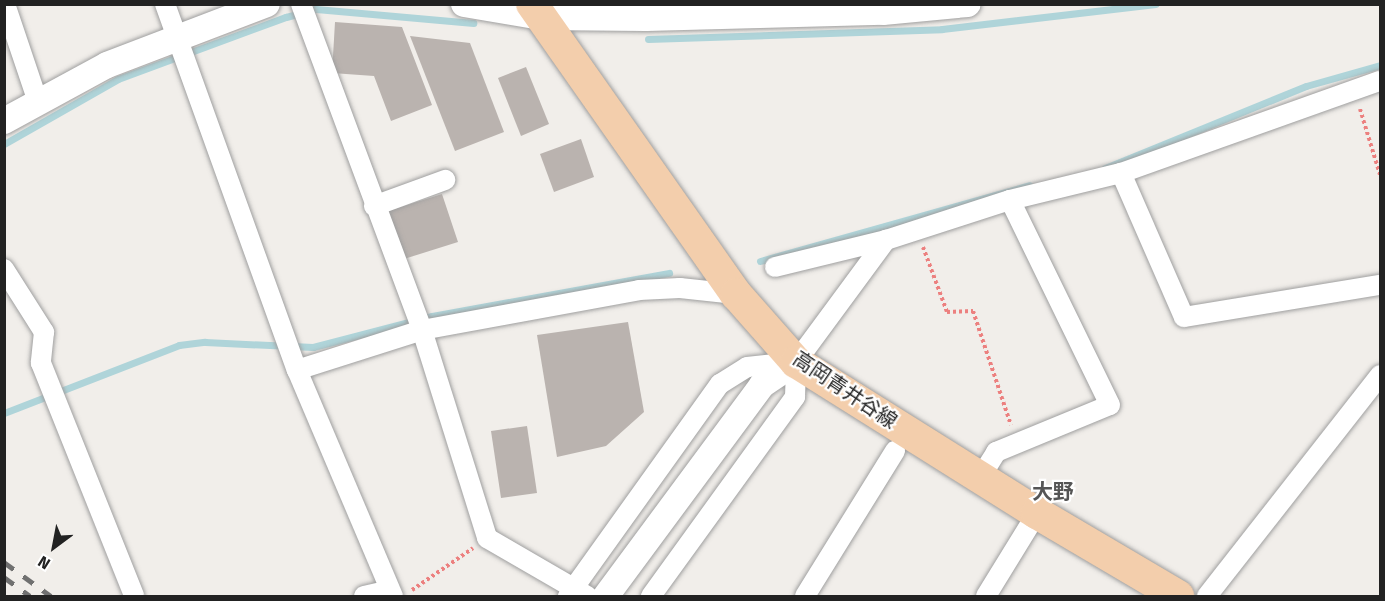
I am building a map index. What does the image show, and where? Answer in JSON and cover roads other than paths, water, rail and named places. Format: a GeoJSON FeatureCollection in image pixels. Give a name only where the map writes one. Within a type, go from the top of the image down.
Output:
{"type":"FeatureCollection","features":[{"type":"Feature","properties":{"kind":"main road","name":"高岡青井谷線"},"geometry":{"type":"LineString","coordinates":[[537,11],[736,294],[796,362],[980,478],[1178,597]]}},
{"type":"Feature","properties":{"kind":"street"},"geometry":{"type":"LineString","coordinates":[[5,4],[38,102]]}},
{"type":"Feature","properties":{"kind":"street"},"geometry":{"type":"LineString","coordinates":[[165,4],[297,370],[391,593],[364,597]]}},
{"type":"Feature","properties":{"kind":"street"},"geometry":{"type":"LineString","coordinates":[[4,122],[107,65],[180,43],[267,4]]}},
{"type":"Feature","properties":{"kind":"street"},"geometry":{"type":"LineString","coordinates":[[464,4],[537,11],[883,12],[968,4]]}},
{"type":"Feature","properties":{"kind":"street"},"geometry":{"type":"LineString","coordinates":[[304,14],[422,330],[487,538],[576,594],[720,384],[747,367],[796,362]]}},
{"type":"Feature","properties":{"kind":"street"},"geometry":{"type":"LineString","coordinates":[[775,267],[886,240],[1010,200],[1121,173],[1380,81]]}},
{"type":"Feature","properties":{"kind":"street"},"geometry":{"type":"LineString","coordinates":[[1121,173],[1184,317],[1380,285]]}},
{"type":"Feature","properties":{"kind":"street"},"geometry":{"type":"LineString","coordinates":[[374,206],[445,180]]}},
{"type":"Feature","properties":{"kind":"street"},"geometry":{"type":"LineString","coordinates":[[980,478],[996,453],[1017,442],[1110,405],[1010,200]]}},
{"type":"Feature","properties":{"kind":"street"},"geometry":{"type":"LineString","coordinates":[[606,597],[762,385],[796,362],[886,240]]}},
{"type":"Feature","properties":{"kind":"street"},"geometry":{"type":"LineString","coordinates":[[4,269],[44,332],[41,363],[134,597]]}},
{"type":"Feature","properties":{"kind":"street"},"geometry":{"type":"LineString","coordinates":[[297,370],[422,330],[639,290],[680,288],[736,294]]}},
{"type":"Feature","properties":{"kind":"street"},"geometry":{"type":"LineString","coordinates":[[651,597],[795,398],[796,362]]}},
{"type":"Feature","properties":{"kind":"street"},"geometry":{"type":"LineString","coordinates":[[1207,597],[1377,385]]}},
{"type":"Feature","properties":{"kind":"street"},"geometry":{"type":"LineString","coordinates":[[805,597],[895,451]]}},
{"type":"Feature","properties":{"kind":"street"},"geometry":{"type":"LineString","coordinates":[[987,597],[1037,513]]}},
{"type":"Feature","properties":{"kind":"waterway"},"geometry":{"type":"LineString","coordinates":[[648,39],[942,29],[1156,4]]}},
{"type":"Feature","properties":{"kind":"waterway"},"geometry":{"type":"LineString","coordinates":[[4,144],[118,79],[286,17],[316,9],[473,23]]}},
{"type":"Feature","properties":{"kind":"waterway"},"geometry":{"type":"LineString","coordinates":[[1105,168],[1306,86],[1380,65]]}},
{"type":"Feature","properties":{"kind":"waterway"},"geometry":{"type":"LineString","coordinates":[[760,261],[1030,185]]}},
{"type":"Feature","properties":{"kind":"waterway"},"geometry":{"type":"LineString","coordinates":[[4,413],[179,345],[205,342],[313,347],[432,316],[669,273]]}},
{"type":"Feature","properties":{"kind":"railway"},"geometry":{"type":"LineString","coordinates":[[4,562],[51,596]]}},
{"type":"Feature","properties":{"kind":"railway"},"geometry":{"type":"LineString","coordinates":[[4,577],[30,596]]}},
{"type":"Feature","properties":{"kind":"district","name":"大野"},"geometry":{"type":"Point","coordinates":[1053,492]}}]}
